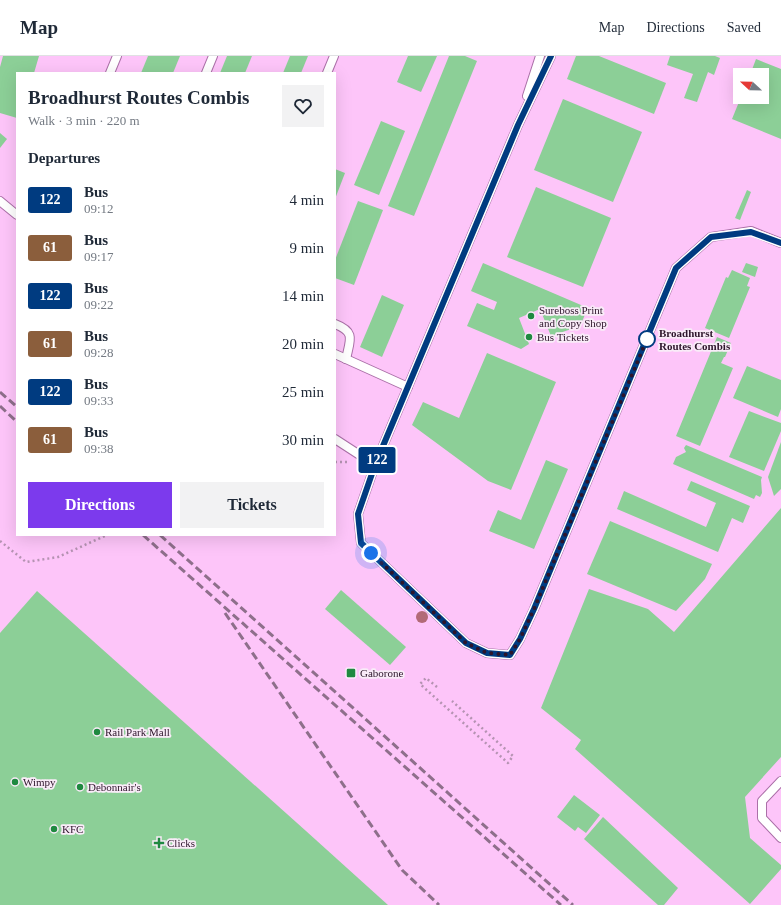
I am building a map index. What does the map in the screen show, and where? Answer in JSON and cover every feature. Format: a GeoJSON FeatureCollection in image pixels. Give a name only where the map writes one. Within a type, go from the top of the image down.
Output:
{"type":"FeatureCollection","features":[{"type":"Feature","properties":{"kind":"lane"},"geometry":{"type":"LineString","coordinates":[[110,72],[117,56]]}},
{"type":"Feature","properties":{"kind":"lane"},"geometry":{"type":"LineString","coordinates":[[206,72],[213,56]]}},
{"type":"Feature","properties":{"kind":"lane"},"geometry":{"type":"LineString","coordinates":[[327,72],[334,56]]}},
{"type":"Feature","properties":{"kind":"lane"},"geometry":{"type":"LineString","coordinates":[[518,125],[540,56]]}},
{"type":"Feature","properties":{"kind":"lane"},"geometry":{"type":"LineString","coordinates":[[551,56],[518,125],[408,386],[375,465],[358,514],[361,543],[466,643],[487,653],[510,655],[520,639],[534,609],[676,268],[711,237],[751,232],[781,243]]}},
{"type":"Feature","properties":{"kind":"lane"},"geometry":{"type":"LineString","coordinates":[[0,201],[16,214]]}},
{"type":"Feature","properties":{"kind":"lane"},"geometry":{"type":"LineString","coordinates":[[336,324],[347,330],[351,337],[346,359]]}},
{"type":"Feature","properties":{"kind":"lane"},"geometry":{"type":"LineString","coordinates":[[336,354],[408,386]]}},
{"type":"Feature","properties":{"kind":"lane"},"geometry":{"type":"LineString","coordinates":[[336,440],[375,465]]}},
{"type":"Feature","properties":{"kind":"lane"},"geometry":{"type":"LineString","coordinates":[[781,781],[762,802],[762,818],[781,838]]}},
{"type":"Feature","properties":{"kind":"path"},"geometry":{"type":"LineString","coordinates":[[0,541],[26,562],[58,557],[104,536]]}},
{"type":"Feature","properties":{"kind":"path"},"geometry":{"type":"LineString","coordinates":[[437,687],[426,678],[420,684],[508,764],[513,756],[452,701]]}},
{"type":"Feature","properties":{"kind":"shaded area"},"geometry":{"type":"Polygon","coordinates":[[[0,56],[781,56],[781,905],[0,905],[0,56]]]}},
{"type":"Feature","properties":{"kind":"building"},"geometry":{"type":"Polygon","coordinates":[[[3,56],[39,56],[34,72],[16,72],[16,118],[0,113],[0,67],[3,56]]]}},
{"type":"Feature","properties":{"kind":"building"},"geometry":{"type":"Polygon","coordinates":[[[148,56],[180,56],[173,72],[141,72],[148,56]]]}},
{"type":"Feature","properties":{"kind":"building"},"geometry":{"type":"Polygon","coordinates":[[[227,56],[252,56],[245,72],[220,72],[227,56]]]}},
{"type":"Feature","properties":{"kind":"building"},"geometry":{"type":"Polygon","coordinates":[[[290,56],[308,56],[301,72],[283,72],[290,56]]]}},
{"type":"Feature","properties":{"kind":"building"},"geometry":{"type":"Polygon","coordinates":[[[408,56],[437,56],[421,92],[397,82],[408,56]]]}},
{"type":"Feature","properties":{"kind":"building"},"geometry":{"type":"Polygon","coordinates":[[[449,56],[465,56],[477,61],[414,216],[388,206],[449,56]]]}},
{"type":"Feature","properties":{"kind":"building"},"geometry":{"type":"Polygon","coordinates":[[[576,56],[599,56],[666,83],[654,114],[567,79],[576,56]]]}},
{"type":"Feature","properties":{"kind":"building"},"geometry":{"type":"Polygon","coordinates":[[[670,56],[715,56],[720,58],[714,75],[708,72],[697,102],[684,98],[693,74],[667,65],[670,56]]]}},
{"type":"Feature","properties":{"kind":"building"},"geometry":{"type":"Polygon","coordinates":[[[756,59],[781,69],[781,139],[732,119],[738,104],[769,104],[769,68],[753,68],[756,59]]]}},
{"type":"Feature","properties":{"kind":"building"},"geometry":{"type":"Polygon","coordinates":[[[563,99],[642,132],[613,202],[534,170],[563,99]]]}},
{"type":"Feature","properties":{"kind":"building"},"geometry":{"type":"Polygon","coordinates":[[[381,121],[405,131],[379,195],[354,185],[381,121]]]}},
{"type":"Feature","properties":{"kind":"building"},"geometry":{"type":"Polygon","coordinates":[[[0,133],[7,139],[0,148],[0,133]]]}},
{"type":"Feature","properties":{"kind":"building"},"geometry":{"type":"Polygon","coordinates":[[[336,169],[345,173],[336,196],[336,169]]]}},
{"type":"Feature","properties":{"kind":"building"},"geometry":{"type":"Polygon","coordinates":[[[536,187],[611,218],[583,287],[507,257],[536,187]]]}},
{"type":"Feature","properties":{"kind":"building"},"geometry":{"type":"Polygon","coordinates":[[[747,190],[751,192],[740,220],[735,218],[747,190]]]}},
{"type":"Feature","properties":{"kind":"building"},"geometry":{"type":"Polygon","coordinates":[[[358,201],[383,210],[354,285],[336,278],[336,257],[358,201]]]}},
{"type":"Feature","properties":{"kind":"building"},"geometry":{"type":"Polygon","coordinates":[[[483,263],[588,308],[580,326],[551,336],[540,309],[519,318],[529,344],[521,349],[467,326],[477,303],[494,310],[497,302],[471,291],[483,263]]]}},
{"type":"Feature","properties":{"kind":"building"},"geometry":{"type":"Polygon","coordinates":[[[746,263],[758,267],[755,277],[742,272],[746,263]]]}},
{"type":"Feature","properties":{"kind":"building"},"geometry":{"type":"Polygon","coordinates":[[[732,270],[750,278],[747,286],[750,287],[729,338],[705,328],[726,277],[728,278],[732,270]]]}},
{"type":"Feature","properties":{"kind":"building"},"geometry":{"type":"Polygon","coordinates":[[[382,295],[404,305],[382,357],[360,347],[382,295]]]}},
{"type":"Feature","properties":{"kind":"building"},"geometry":{"type":"Polygon","coordinates":[[[717,337],[731,343],[721,363],[733,368],[700,446],[676,436],[717,337]]]}},
{"type":"Feature","properties":{"kind":"building"},"geometry":{"type":"Polygon","coordinates":[[[487,353],[556,382],[511,490],[488,481],[412,425],[423,402],[459,418],[487,353]]]}},
{"type":"Feature","properties":{"kind":"building"},"geometry":{"type":"Polygon","coordinates":[[[747,366],[781,380],[781,409],[778,417],[733,398],[747,366]]]}},
{"type":"Feature","properties":{"kind":"building"},"geometry":{"type":"Polygon","coordinates":[[[749,411],[781,423],[781,431],[764,471],[729,457],[749,411]]]}},
{"type":"Feature","properties":{"kind":"building"},"geometry":{"type":"Polygon","coordinates":[[[781,442],[781,489],[774,496],[768,477],[781,442]]]}},
{"type":"Feature","properties":{"kind":"building"},"geometry":{"type":"Polygon","coordinates":[[[686,445],[762,477],[762,493],[760,497],[756,495],[754,499],[673,464],[676,457],[686,452],[684,448],[686,445]]]}},
{"type":"Feature","properties":{"kind":"building"},"geometry":{"type":"Polygon","coordinates":[[[546,460],[568,469],[534,549],[489,531],[498,510],[521,520],[546,460]]]}},
{"type":"Feature","properties":{"kind":"building"},"geometry":{"type":"Polygon","coordinates":[[[691,481],[750,506],[743,523],[732,518],[718,552],[617,509],[624,491],[706,527],[716,503],[687,490],[691,481]]]}},
{"type":"Feature","properties":{"kind":"building"},"geometry":{"type":"Polygon","coordinates":[[[781,508],[781,757],[745,797],[750,838],[781,865],[781,869],[750,904],[575,749],[581,740],[541,708],[589,589],[648,609],[674,632],[781,508]]]}},
{"type":"Feature","properties":{"kind":"building"},"geometry":{"type":"Polygon","coordinates":[[[610,521],[712,564],[705,579],[676,611],[587,574],[610,521]]]}},
{"type":"Feature","properties":{"kind":"building"},"geometry":{"type":"Polygon","coordinates":[[[341,590],[406,647],[390,665],[325,609],[341,590]]]}},
{"type":"Feature","properties":{"kind":"building","name":"Rail Park Mall"},"geometry":{"type":"Polygon","coordinates":[[[37,591],[388,905],[0,905],[0,633],[37,591]]]}},
{"type":"Feature","properties":{"kind":"building"},"geometry":{"type":"Polygon","coordinates":[[[574,795],[600,815],[586,833],[578,827],[575,831],[557,817],[574,795]]]}},
{"type":"Feature","properties":{"kind":"building"},"geometry":{"type":"Polygon","coordinates":[[[603,817],[678,888],[664,905],[658,905],[584,839],[603,817]]]}},
{"type":"Feature","properties":{"kind":"railway"},"geometry":{"type":"LineString","coordinates":[[0,392],[16,406]]}},
{"type":"Feature","properties":{"kind":"railway"},"geometry":{"type":"LineString","coordinates":[[0,406],[16,421]]}},
{"type":"Feature","properties":{"kind":"railway"},"geometry":{"type":"LineString","coordinates":[[144,536],[561,905]]}},
{"type":"Feature","properties":{"kind":"railway"},"geometry":{"type":"LineString","coordinates":[[161,536],[573,905]]}},
{"type":"Feature","properties":{"kind":"railway"},"geometry":{"type":"LineString","coordinates":[[225,613],[402,870],[439,905]]}},
{"type":"Feature","properties":{"kind":"bus line","name":"122"},"geometry":{"type":"LineString","coordinates":[[551,56],[518,125],[375,465],[358,514],[361,543],[466,643],[487,653],[510,655],[520,639],[534,609],[676,268],[711,237],[751,232],[781,243]]}},
{"type":"Feature","properties":{"kind":"place","name":"Sureboss Print and Copy Shop"},"geometry":{"type":"Point","coordinates":[531,316]}},
{"type":"Feature","properties":{"kind":"place","name":"Bus Tickets"},"geometry":{"type":"Point","coordinates":[529,337]}},
{"type":"Feature","properties":{"kind":"place","name":"Broadhurst Routes Combis"},"geometry":{"type":"Point","coordinates":[647,339]}},
{"type":"Feature","properties":{"kind":"place","name":"Gaborone"},"geometry":{"type":"Point","coordinates":[351,673]}},
{"type":"Feature","properties":{"kind":"place","name":"Rail Park Mall"},"geometry":{"type":"Point","coordinates":[97,732]}},
{"type":"Feature","properties":{"kind":"place","name":"Wimpy"},"geometry":{"type":"Point","coordinates":[15,782]}},
{"type":"Feature","properties":{"kind":"place","name":"Debonnair's"},"geometry":{"type":"Point","coordinates":[80,787]}},
{"type":"Feature","properties":{"kind":"place","name":"KFC"},"geometry":{"type":"Point","coordinates":[54,829]}},
{"type":"Feature","properties":{"kind":"place","name":"Clicks"},"geometry":{"type":"Point","coordinates":[159,843]}},
{"type":"Feature","properties":{"kind":"route"},"geometry":{"type":"LineString","coordinates":[[371,553],[466,643],[487,653],[510,655],[520,639],[534,609],[647,339]]}}]}
